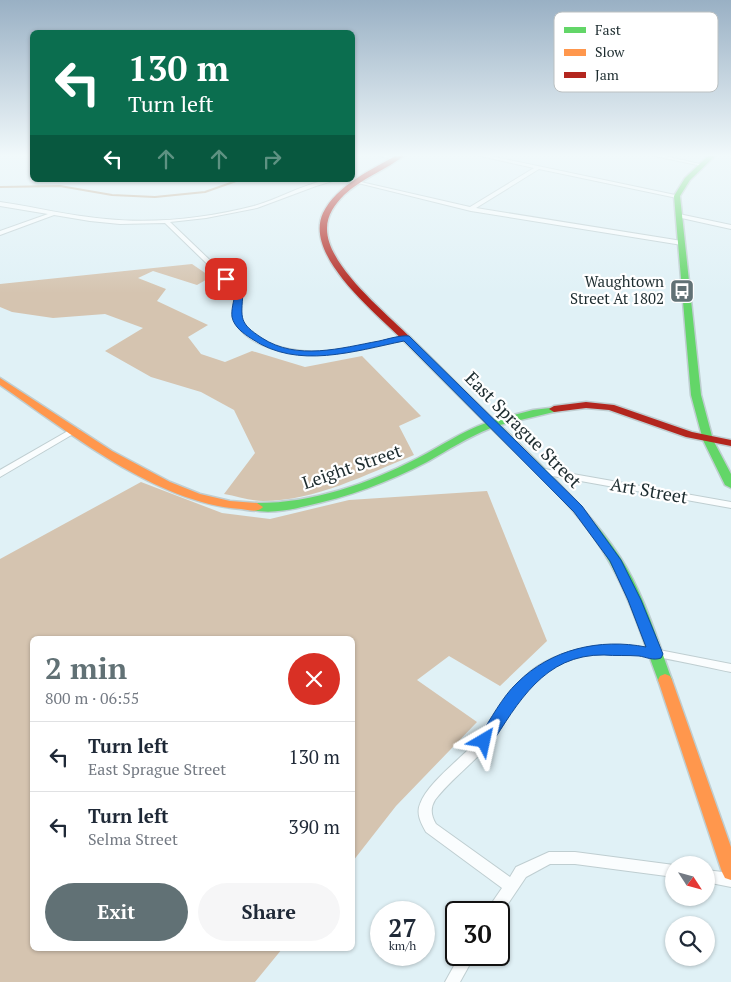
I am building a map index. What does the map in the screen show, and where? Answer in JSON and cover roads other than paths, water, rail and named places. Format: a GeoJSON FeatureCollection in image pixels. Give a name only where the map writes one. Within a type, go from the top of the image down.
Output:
{"type":"FeatureCollection","features":[{"type":"Feature","properties":{"kind":"street"},"geometry":{"type":"LineString","coordinates":[[0,204],[52,214],[120,222],[166,220],[256,206],[269,201]]}},
{"type":"Feature","properties":{"kind":"street","name":"East Sprague Street"},"geometry":{"type":"LineString","coordinates":[[334,201],[329,207],[323,224],[323,243],[334,264],[538,471],[578,509],[615,560],[635,600],[656,654],[731,872]]}},
{"type":"Feature","properties":{"kind":"street"},"geometry":{"type":"LineString","coordinates":[[441,201],[471,208],[682,242]]}},
{"type":"Feature","properties":{"kind":"street"},"geometry":{"type":"LineString","coordinates":[[471,208],[483,201]]}},
{"type":"Feature","properties":{"kind":"street"},"geometry":{"type":"LineString","coordinates":[[677,201],[696,395],[708,440],[718,464],[731,485]]}},
{"type":"Feature","properties":{"kind":"street"},"geometry":{"type":"LineString","coordinates":[[0,233],[52,214]]}},
{"type":"Feature","properties":{"kind":"street"},"geometry":{"type":"LineString","coordinates":[[679,216],[731,227]]}},
{"type":"Feature","properties":{"kind":"street"},"geometry":{"type":"LineString","coordinates":[[166,220],[237,289],[239,293],[237,317],[239,324],[244,331],[264,344],[288,352],[321,355],[406,338]]}},
{"type":"Feature","properties":{"kind":"street","name":"Leight Street"},"geometry":{"type":"LineString","coordinates":[[0,381],[76,430],[112,456],[174,487],[217,502],[258,508],[297,504],[388,476],[434,454],[472,431],[492,424],[557,408],[586,405],[616,408],[708,440],[731,443]]}},
{"type":"Feature","properties":{"kind":"street"},"geometry":{"type":"LineString","coordinates":[[0,474],[76,430]]}},
{"type":"Feature","properties":{"kind":"street","name":"Art Street"},"geometry":{"type":"LineString","coordinates":[[538,471],[731,505]]}},
{"type":"Feature","properties":{"kind":"street"},"geometry":{"type":"LineString","coordinates":[[510,885],[431,828],[426,820],[425,810],[434,792],[475,753],[494,729],[520,688],[541,670],[571,655],[599,650],[631,650],[731,668]]}},
{"type":"Feature","properties":{"kind":"street"},"geometry":{"type":"LineString","coordinates":[[501,901],[521,872],[548,858],[575,858],[665,871]]}},
{"type":"Feature","properties":{"kind":"street"},"geometry":{"type":"LineString","coordinates":[[715,877],[731,880]]}},
{"type":"Feature","properties":{"kind":"street"},"geometry":{"type":"LineString","coordinates":[[452,982],[461,966]]}},
{"type":"Feature","properties":{"kind":"place","name":"Waughtown Street At 1802"},"geometry":{"type":"Point","coordinates":[682,291]}}]}
